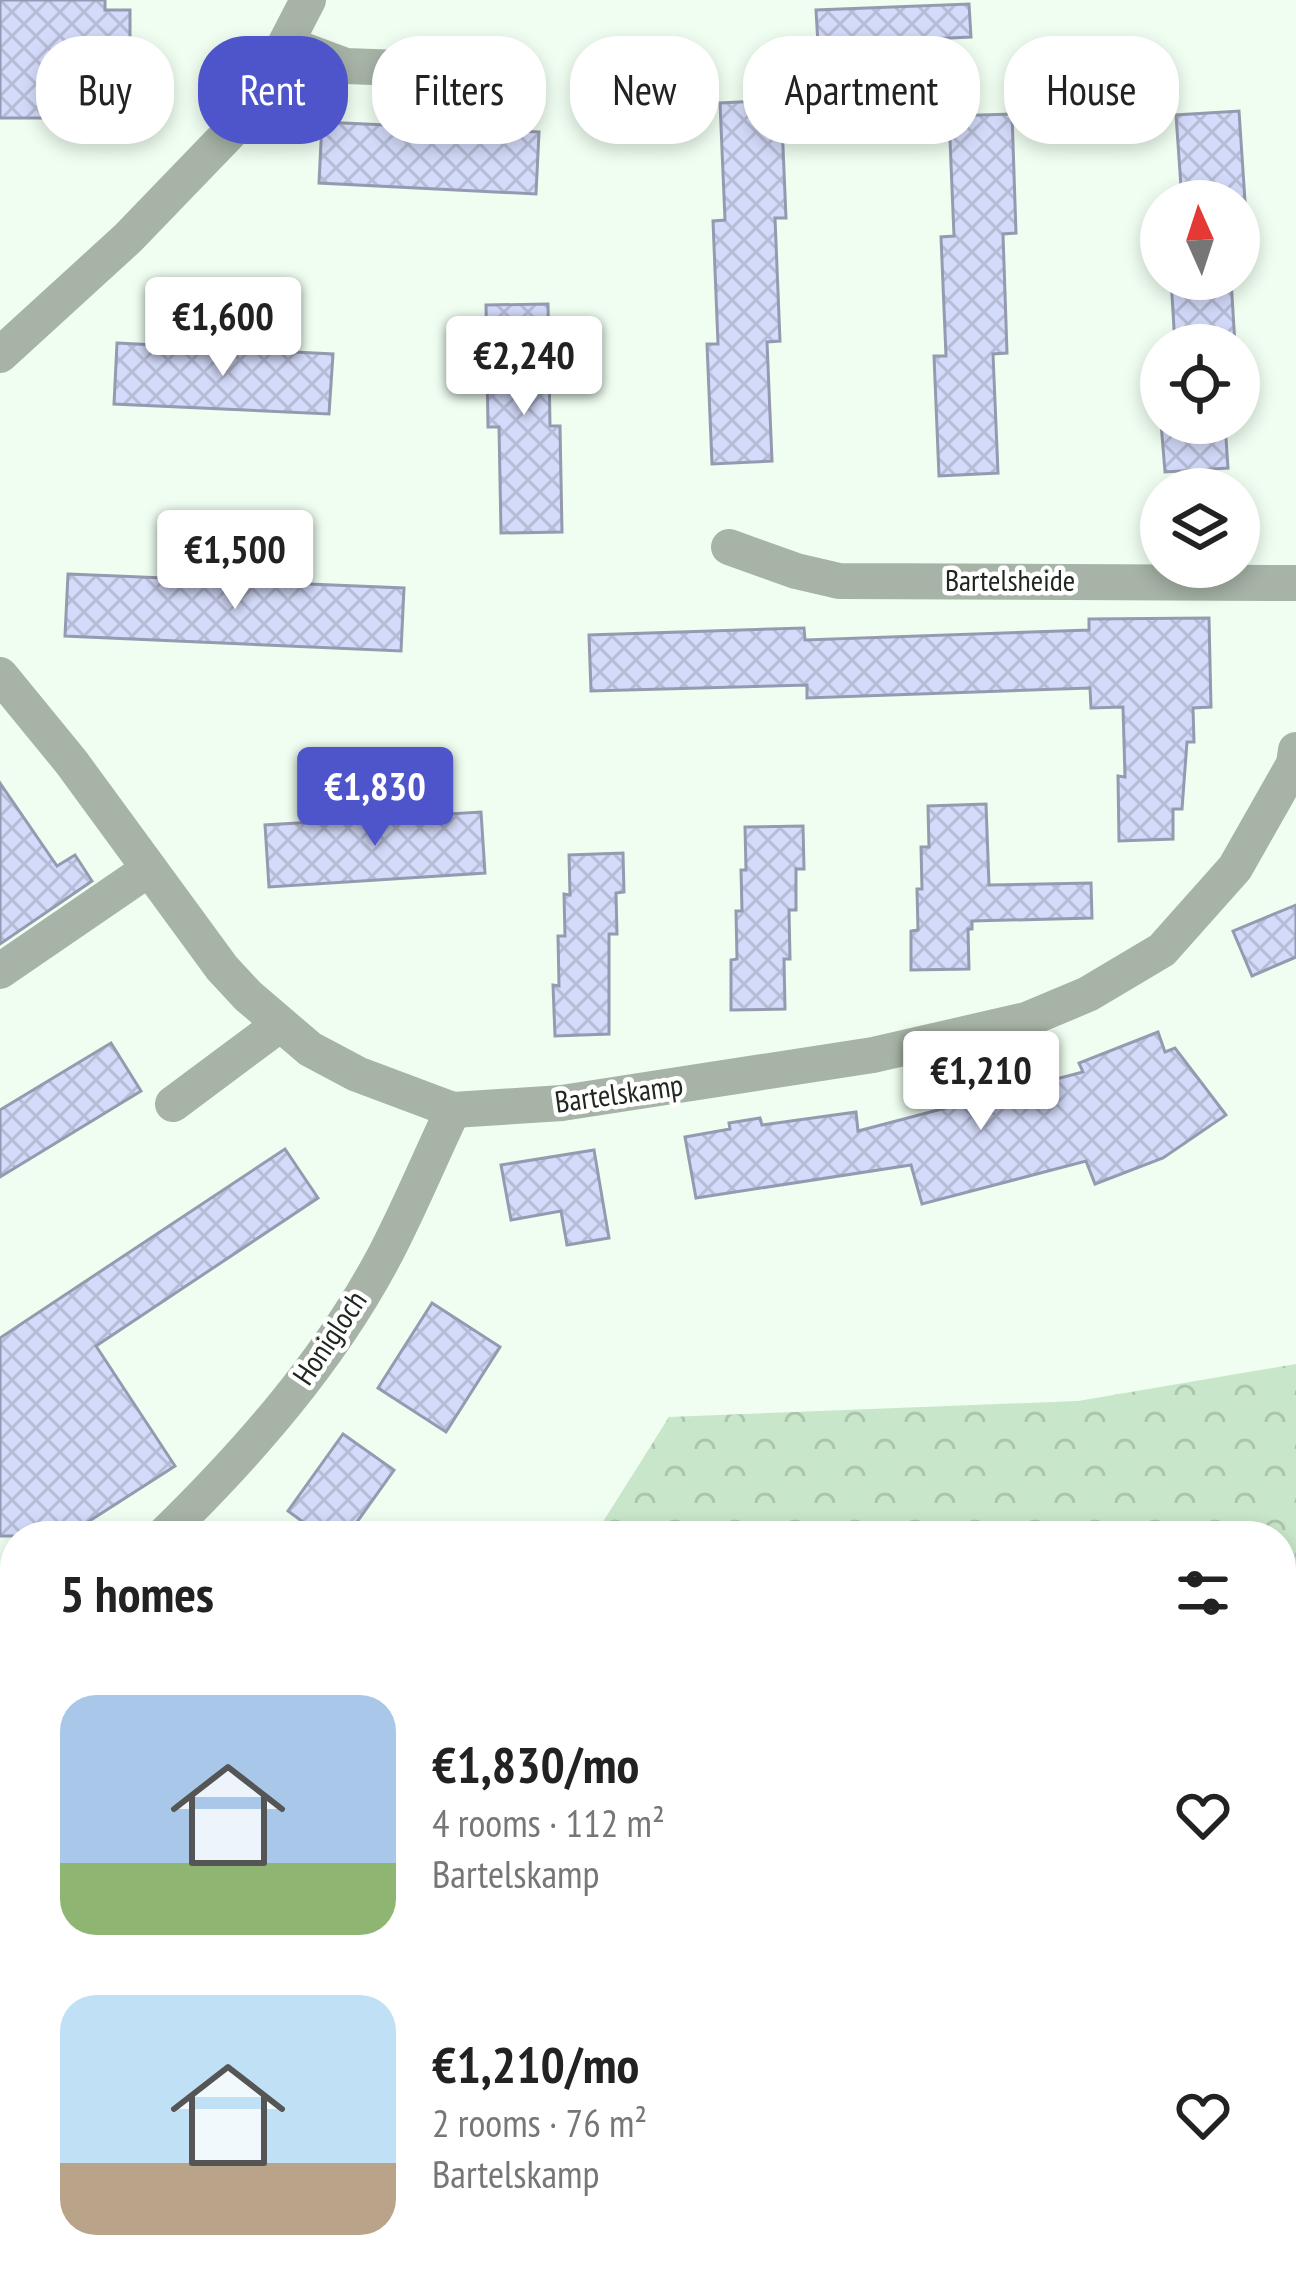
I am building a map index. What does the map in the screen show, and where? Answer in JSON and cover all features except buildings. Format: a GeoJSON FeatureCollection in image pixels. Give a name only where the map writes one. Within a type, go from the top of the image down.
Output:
{"type":"FeatureCollection","features":[{"type":"Feature","properties":{"kind":"street"},"geometry":{"type":"LineString","coordinates":[[291,36],[308,0]]}},
{"type":"Feature","properties":{"kind":"street"},"geometry":{"type":"LineString","coordinates":[[0,356],[128,238],[219,144]]}},
{"type":"Feature","properties":{"kind":"street","name":"Bartelsheide"},"geometry":{"type":"LineString","coordinates":[[729,547],[839,581],[1296,584]]}},
{"type":"Feature","properties":{"kind":"street","name":"Bartelskamp"},"geometry":{"type":"LineString","coordinates":[[0,675],[72,763],[222,968],[279,1024],[357,1074],[453,1111],[562,1103],[873,1055],[1026,1020],[1088,994],[1162,950],[1235,868],[1294,764],[1296,750]]}},
{"type":"Feature","properties":{"kind":"street"},"geometry":{"type":"LineString","coordinates":[[0,970],[149,869]]}},
{"type":"Feature","properties":{"kind":"street"},"geometry":{"type":"LineString","coordinates":[[173,1104],[279,1024]]}},
{"type":"Feature","properties":{"kind":"street","name":"Honigloch"},"geometry":{"type":"LineString","coordinates":[[178,1521],[234,1466],[314,1365],[385,1256],[453,1111]]}},
{"type":"Feature","properties":{"kind":"green space"},"geometry":{"type":"Polygon","coordinates":[[[1296,1364],[1296,1521],[603,1521],[669,1417],[1078,1401],[1296,1364]]]}}]}
